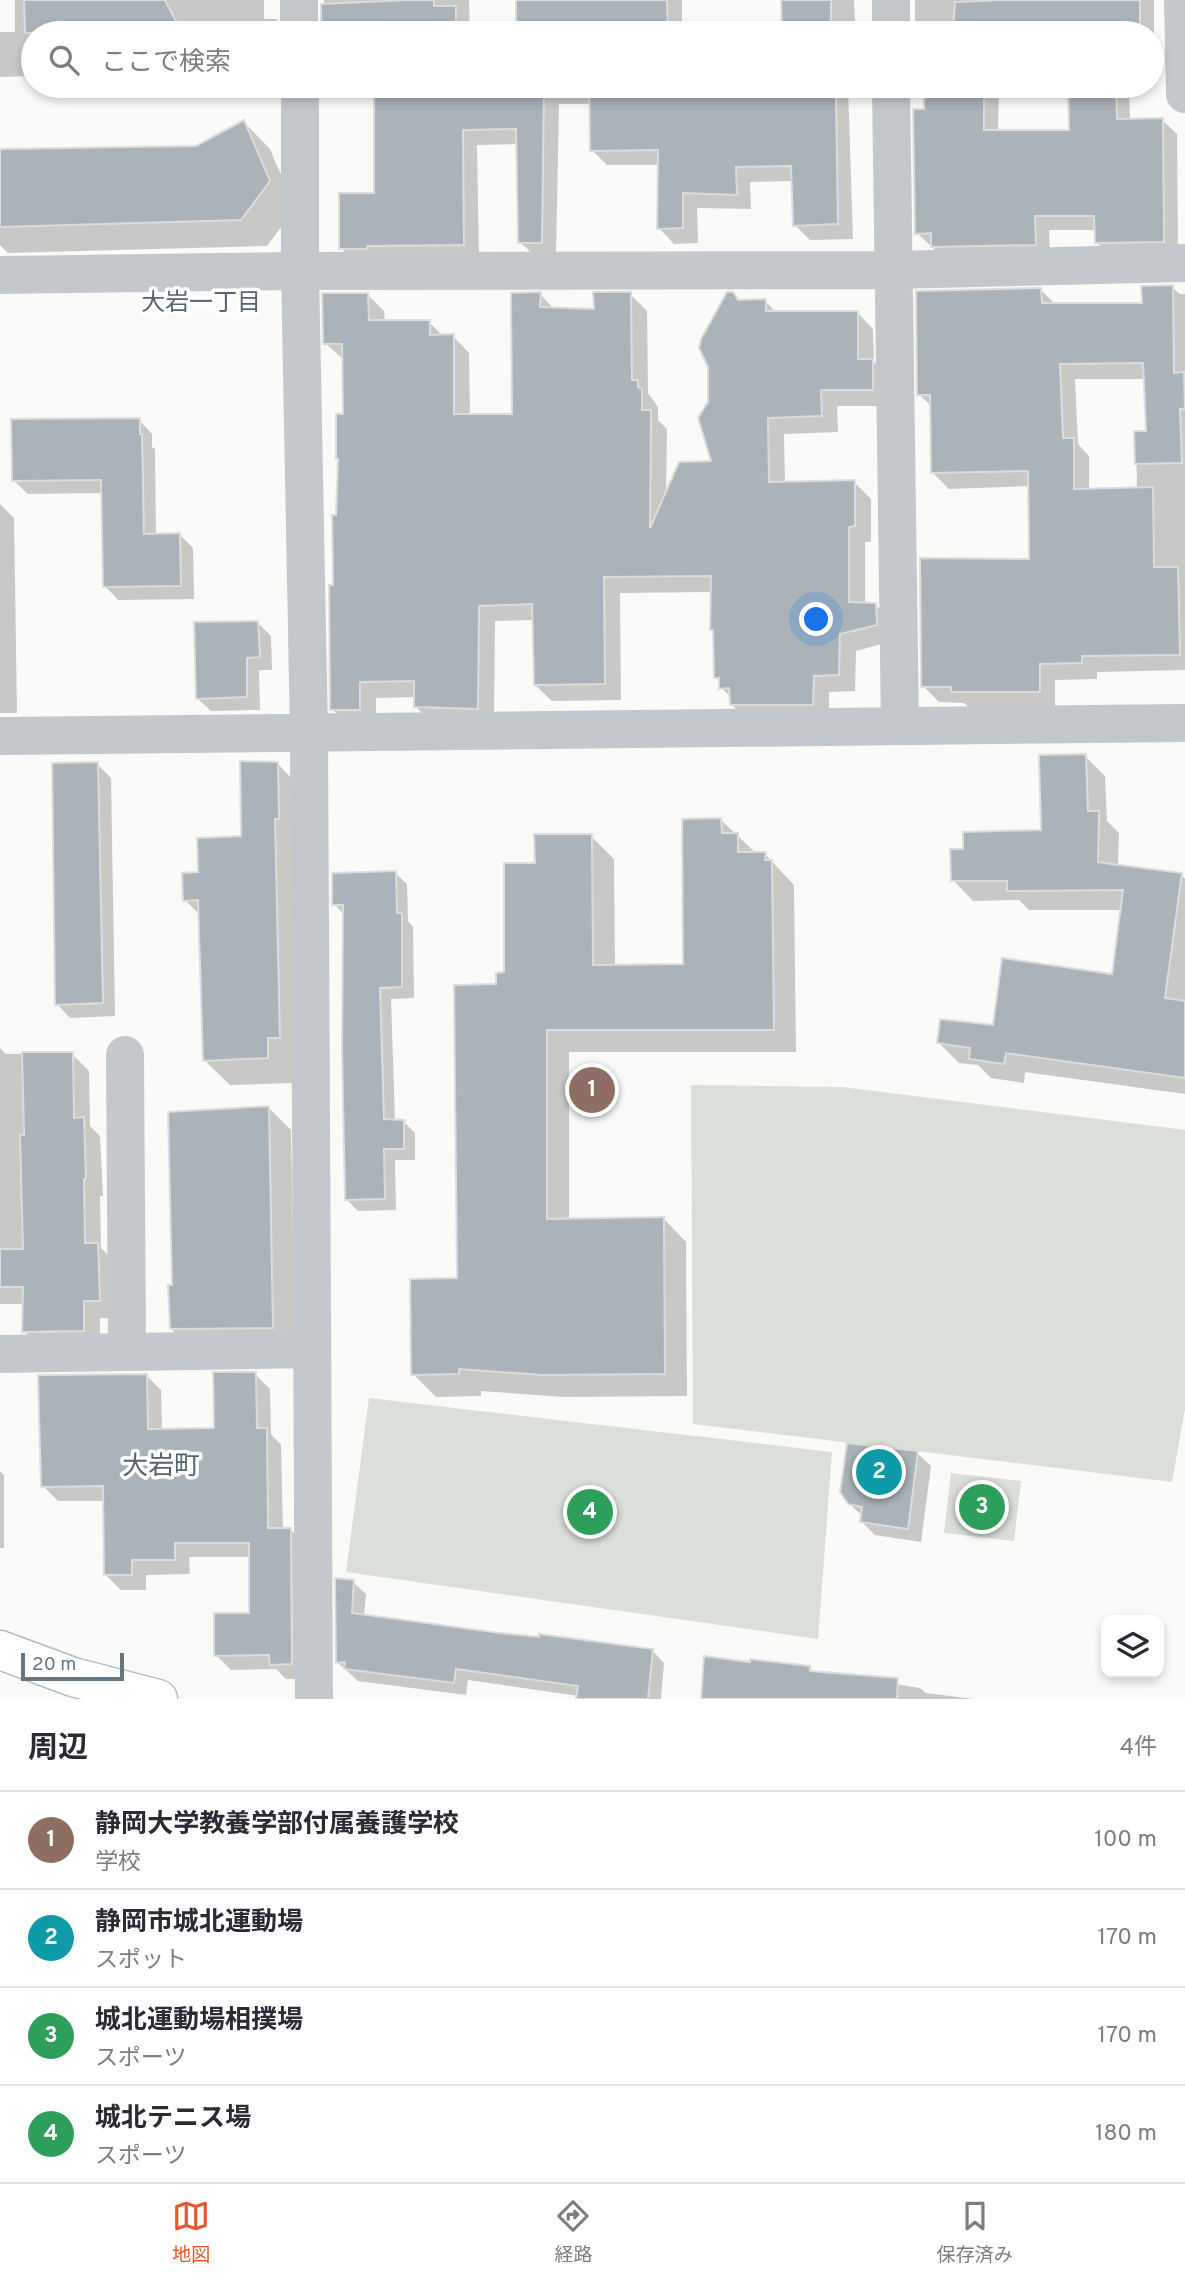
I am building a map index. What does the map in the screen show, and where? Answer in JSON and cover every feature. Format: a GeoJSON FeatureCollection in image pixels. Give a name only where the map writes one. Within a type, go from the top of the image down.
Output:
{"type":"FeatureCollection","features":[{"type":"Feature","properties":{"kind":"street"},"geometry":{"type":"LineString","coordinates":[[299,0],[299,21]]}},
{"type":"Feature","properties":{"kind":"street"},"geometry":{"type":"LineString","coordinates":[[891,0],[891,21]]}},
{"type":"Feature","properties":{"kind":"street"},"geometry":{"type":"LineString","coordinates":[[1183,0],[1185,94]]}},
{"type":"Feature","properties":{"kind":"street"},"geometry":{"type":"LineString","coordinates":[[299,98],[309,733],[314,1699]]}},
{"type":"Feature","properties":{"kind":"street"},"geometry":{"type":"LineString","coordinates":[[891,98],[900,726]]}},
{"type":"Feature","properties":{"kind":"street"},"geometry":{"type":"LineString","coordinates":[[0,275],[300,271],[893,270],[1185,263]]}},
{"type":"Feature","properties":{"kind":"street"},"geometry":{"type":"LineString","coordinates":[[0,736],[1185,723]]}},
{"type":"Feature","properties":{"kind":"street"},"geometry":{"type":"LineString","coordinates":[[124,1055],[127,1352]]}},
{"type":"Feature","properties":{"kind":"street"},"geometry":{"type":"LineString","coordinates":[[0,1354],[312,1349]]}},
{"type":"Feature","properties":{"kind":"street"},"geometry":{"type":"LineString","coordinates":[[0,1650],[73,1676],[158,1699]]}},
{"type":"Feature","properties":{"kind":"shaded area"},"geometry":{"type":"Polygon","coordinates":[[[691,1085],[842,1087],[1185,1130],[1185,1409],[1172,1482],[693,1424],[691,1085]]]}},
{"type":"Feature","properties":{"kind":"shaded area"},"geometry":{"type":"Polygon","coordinates":[[[369,1398],[832,1452],[818,1639],[346,1572],[369,1398]]]}},
{"type":"Feature","properties":{"kind":"shaded area"},"geometry":{"type":"Polygon","coordinates":[[[951,1473],[1021,1481],[1014,1541],[944,1533],[951,1473]]]}},
{"type":"Feature","properties":{"kind":"building"},"geometry":{"type":"Polygon","coordinates":[[[24,0],[165,0],[176,21],[25,21],[24,0]]]}},
{"type":"Feature","properties":{"kind":"building"},"geometry":{"type":"Polygon","coordinates":[[[434,0],[434,6],[456,6],[456,21],[321,21],[321,4],[434,0]]]}},
{"type":"Feature","properties":{"kind":"building"},"geometry":{"type":"Polygon","coordinates":[[[516,0],[667,0],[668,21],[516,21],[516,0]]]}},
{"type":"Feature","properties":{"kind":"building"},"geometry":{"type":"Polygon","coordinates":[[[781,0],[831,0],[831,21],[782,21],[781,0]]]}},
{"type":"Feature","properties":{"kind":"building"},"geometry":{"type":"Polygon","coordinates":[[[1140,0],[1140,21],[954,21],[955,2],[1140,0]]]}},
{"type":"Feature","properties":{"kind":"building"},"geometry":{"type":"Polygon","coordinates":[[[374,98],[544,98],[542,243],[518,243],[516,129],[463,130],[464,245],[367,246],[367,249],[339,249],[339,193],[374,193],[374,98]]]}},
{"type":"Feature","properties":{"kind":"building"},"geometry":{"type":"Polygon","coordinates":[[[589,98],[836,98],[838,224],[793,226],[791,166],[736,167],[737,195],[683,193],[683,228],[657,229],[658,150],[590,151],[589,98]]]}},
{"type":"Feature","properties":{"kind":"building"},"geometry":{"type":"Polygon","coordinates":[[[924,98],[984,98],[984,130],[1069,130],[1068,98],[1116,98],[1117,119],[1163,118],[1164,242],[1095,243],[1094,216],[1035,216],[1036,245],[931,247],[931,233],[915,234],[913,109],[924,109],[924,98]]]}},
{"type":"Feature","properties":{"kind":"building"},"geometry":{"type":"Polygon","coordinates":[[[244,120],[270,181],[241,220],[0,227],[0,149],[196,146],[244,120]]]}},
{"type":"Feature","properties":{"kind":"building"},"geometry":{"type":"Polygon","coordinates":[[[1173,285],[1174,373],[1184,372],[1185,409],[1180,409],[1182,463],[1135,464],[1134,431],[1146,431],[1143,363],[1060,364],[1063,438],[1074,438],[1074,489],[1153,487],[1154,567],[1178,567],[1180,655],[1082,656],[1082,663],[1040,664],[1040,692],[951,692],[951,687],[921,687],[920,558],[1029,559],[1028,471],[931,473],[930,395],[917,395],[916,291],[1041,288],[1042,303],[1142,303],[1141,286],[1173,285]]]}},
{"type":"Feature","properties":{"kind":"building"},"geometry":{"type":"Polygon","coordinates":[[[541,292],[540,307],[594,309],[593,292],[631,292],[632,380],[638,380],[638,387],[642,389],[642,410],[651,410],[650,528],[679,462],[711,461],[698,418],[708,402],[708,367],[699,348],[701,339],[727,292],[733,292],[738,300],[766,299],[766,311],[858,311],[858,359],[873,359],[873,390],[821,390],[822,416],[768,418],[769,482],[855,480],[855,526],[849,527],[849,602],[876,603],[877,625],[840,634],[839,675],[814,676],[813,705],[730,705],[729,688],[719,689],[719,678],[714,678],[713,630],[710,630],[711,576],[604,577],[605,684],[534,685],[532,604],[479,606],[478,709],[414,707],[414,681],[360,682],[360,710],[330,710],[329,585],[333,585],[332,515],[336,515],[336,414],[343,414],[342,344],[323,344],[322,293],[368,293],[369,320],[430,320],[430,335],[454,334],[454,414],[512,414],[511,293],[541,292]]]}},
{"type":"Feature","properties":{"kind":"building"},"geometry":{"type":"Polygon","coordinates":[[[140,418],[144,534],[180,533],[181,586],[103,587],[101,480],[12,481],[11,419],[140,418]]]}},
{"type":"Feature","properties":{"kind":"building"},"geometry":{"type":"Polygon","coordinates":[[[258,621],[260,657],[247,658],[247,697],[196,699],[194,622],[258,621]]]}},
{"type":"Feature","properties":{"kind":"building"},"geometry":{"type":"Polygon","coordinates":[[[1086,754],[1088,811],[1099,811],[1098,862],[1182,873],[1165,998],[1185,1001],[1185,1078],[1006,1053],[1004,1064],[969,1059],[970,1048],[937,1043],[940,1019],[993,1025],[1002,958],[1112,974],[1123,890],[1007,891],[1007,881],[951,881],[950,849],[963,849],[963,832],[1041,830],[1039,755],[1086,754]]]}},
{"type":"Feature","properties":{"kind":"building"},"geometry":{"type":"Polygon","coordinates":[[[240,761],[278,762],[279,819],[275,819],[280,1038],[268,1038],[268,1058],[203,1061],[198,900],[183,901],[182,873],[198,872],[197,838],[241,836],[240,761]]]}},
{"type":"Feature","properties":{"kind":"building"},"geometry":{"type":"Polygon","coordinates":[[[98,762],[103,1003],[55,1005],[52,763],[98,762]]]}},
{"type":"Feature","properties":{"kind":"building"},"geometry":{"type":"Polygon","coordinates":[[[721,818],[722,833],[738,833],[738,852],[766,852],[765,860],[772,860],[774,1030],[547,1030],[547,1219],[664,1217],[665,1374],[542,1375],[459,1369],[459,1374],[411,1375],[410,1279],[457,1278],[454,985],[496,984],[496,973],[504,972],[504,863],[535,863],[534,834],[592,834],[593,965],[683,964],[682,819],[721,818]]]}},
{"type":"Feature","properties":{"kind":"building"},"geometry":{"type":"Polygon","coordinates":[[[396,871],[397,913],[402,913],[402,987],[380,988],[384,1119],[404,1120],[404,1149],[384,1149],[385,1199],[345,1200],[343,905],[332,905],[332,873],[396,871]]]}},
{"type":"Feature","properties":{"kind":"building"},"geometry":{"type":"Polygon","coordinates":[[[22,1052],[73,1052],[74,1118],[84,1117],[85,1243],[98,1243],[100,1301],[84,1301],[84,1331],[22,1332],[23,1287],[0,1287],[0,1249],[23,1249],[20,1135],[24,1135],[22,1052]]]}},
{"type":"Feature","properties":{"kind":"building"},"geometry":{"type":"Polygon","coordinates":[[[269,1106],[273,1328],[170,1329],[168,1285],[172,1285],[168,1112],[269,1106]]]}},
{"type":"Feature","properties":{"kind":"building"},"geometry":{"type":"Polygon","coordinates":[[[213,1372],[256,1372],[257,1428],[267,1428],[268,1528],[291,1528],[292,1664],[270,1665],[269,1655],[214,1656],[214,1613],[249,1613],[249,1543],[175,1543],[175,1560],[132,1560],[132,1575],[104,1575],[103,1486],[41,1487],[38,1375],[147,1374],[148,1429],[214,1428],[213,1372]]]}},
{"type":"Feature","properties":{"kind":"building"},"geometry":{"type":"Polygon","coordinates":[[[847,1443],[918,1451],[908,1529],[860,1522],[862,1507],[848,1504],[840,1492],[847,1443]]]}},
{"type":"Feature","properties":{"kind":"building"},"geometry":{"type":"Polygon","coordinates":[[[335,1578],[354,1580],[352,1613],[500,1633],[539,1637],[539,1634],[653,1649],[648,1699],[576,1699],[578,1686],[456,1669],[454,1683],[344,1669],[345,1662],[336,1663],[335,1578]]]}},
{"type":"Feature","properties":{"kind":"building"},"geometry":{"type":"Polygon","coordinates":[[[704,1656],[810,1666],[810,1671],[898,1678],[897,1699],[701,1699],[704,1656]]]}},
{"type":"Feature","properties":{"kind":"place","name":"静岡大学教養学部付属養護学校"},"geometry":{"type":"Point","coordinates":[592,1090]}},
{"type":"Feature","properties":{"kind":"place","name":"静岡市城北運動場"},"geometry":{"type":"Point","coordinates":[879,1472]}},
{"type":"Feature","properties":{"kind":"place","name":"城北運動場相撲場"},"geometry":{"type":"Point","coordinates":[982,1507]}},
{"type":"Feature","properties":{"kind":"place","name":"城北テニス場"},"geometry":{"type":"Point","coordinates":[590,1512]}},
{"type":"Feature","properties":{"kind":"district","name":"大岩一丁目"},"geometry":{"type":"Point","coordinates":[201,302]}},
{"type":"Feature","properties":{"kind":"district","name":"大岩町"},"geometry":{"type":"Point","coordinates":[161,1465]}}]}
